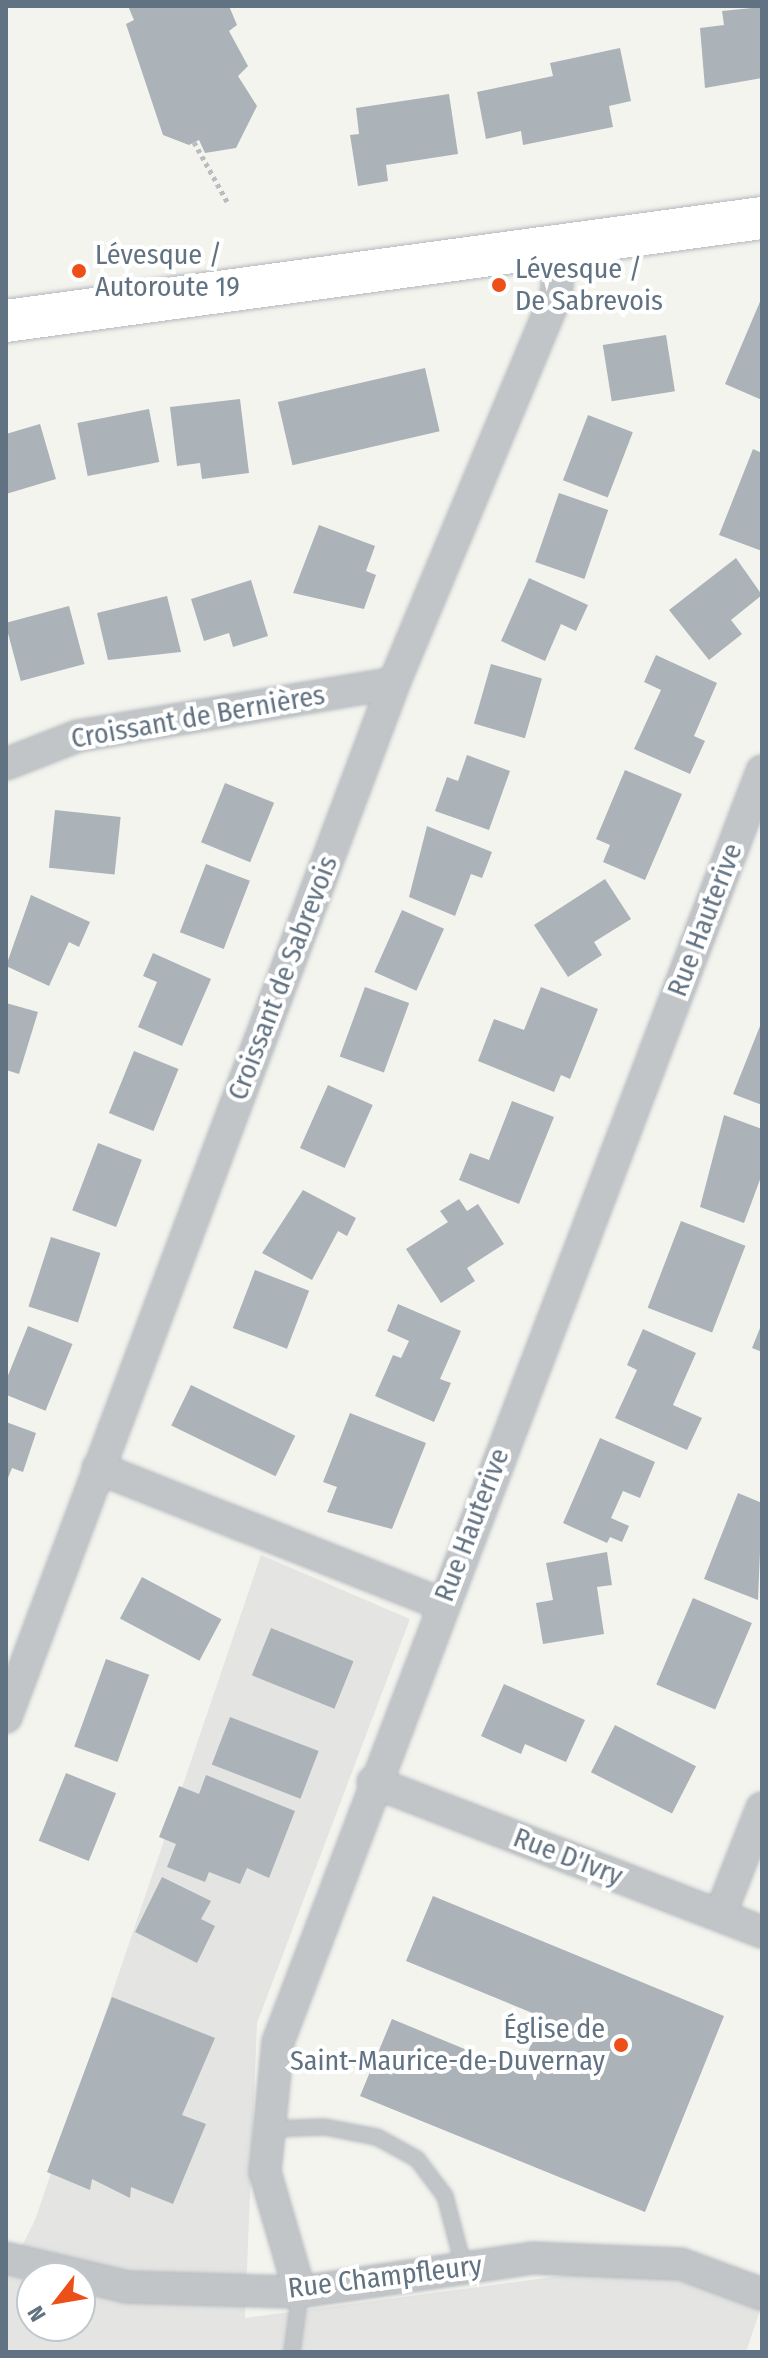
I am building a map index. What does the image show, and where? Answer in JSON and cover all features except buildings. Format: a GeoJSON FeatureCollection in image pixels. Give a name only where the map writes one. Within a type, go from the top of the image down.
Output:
{"type":"FeatureCollection","features":[{"type":"Feature","properties":{"kind":"street"},"geometry":{"type":"LineString","coordinates":[[6,321],[762,218]]}},
{"type":"Feature","properties":{"kind":"street","name":"Croissant de Sabrevois"},"geometry":{"type":"LineString","coordinates":[[6,1717],[394,683],[556,296],[561,243]]}},
{"type":"Feature","properties":{"kind":"street","name":"Croissant de Bernières"},"geometry":{"type":"LineString","coordinates":[[6,764],[78,736],[394,683]]}},
{"type":"Feature","properties":{"kind":"street","name":"Rue Hauterive"},"geometry":{"type":"LineString","coordinates":[[300,2292],[265,2172],[278,2042],[373,1782],[762,771]]}},
{"type":"Feature","properties":{"kind":"street"},"geometry":{"type":"LineString","coordinates":[[98,1468],[442,1604]]}},
{"type":"Feature","properties":{"kind":"street","name":"Rue D'Ivry"},"geometry":{"type":"LineString","coordinates":[[373,1782],[762,1932]]}},
{"type":"Feature","properties":{"kind":"street"},"geometry":{"type":"LineString","coordinates":[[720,1915],[762,1808]]}},
{"type":"Feature","properties":{"kind":"street","name":"Rue Champfleury"},"geometry":{"type":"LineString","coordinates":[[6,2258],[127,2287],[300,2292],[532,2258],[681,2264],[762,2294]]}},
{"type":"Feature","properties":{"kind":"lane"},"geometry":{"type":"LineString","coordinates":[[269,2129],[325,2127],[377,2137],[417,2159],[445,2196],[464,2268]]}},
{"type":"Feature","properties":{"kind":"lane"},"geometry":{"type":"LineString","coordinates":[[292,2352],[300,2292]]}},
{"type":"Feature","properties":{"kind":"path"},"geometry":{"type":"LineString","coordinates":[[194,142],[228,203]]}},
{"type":"Feature","properties":{"kind":"shaded area"},"geometry":{"type":"Polygon","coordinates":[[[261,1555],[410,1619],[257,2023],[245,2318],[583,2273],[662,2276],[762,2305],[746,2352],[6,2352],[6,2278],[35,2220],[261,1555]]]}},
{"type":"Feature","properties":{"kind":"place","name":"Lévesque / Autoroute 19"},"geometry":{"type":"Point","coordinates":[79,271]}},
{"type":"Feature","properties":{"kind":"place","name":"Lévesque / De Sabrevois"},"geometry":{"type":"Point","coordinates":[499,285]}},
{"type":"Feature","properties":{"kind":"place","name":"Église de Saint-Maurice-de-Duvernay"},"geometry":{"type":"Point","coordinates":[621,2045]}}]}
